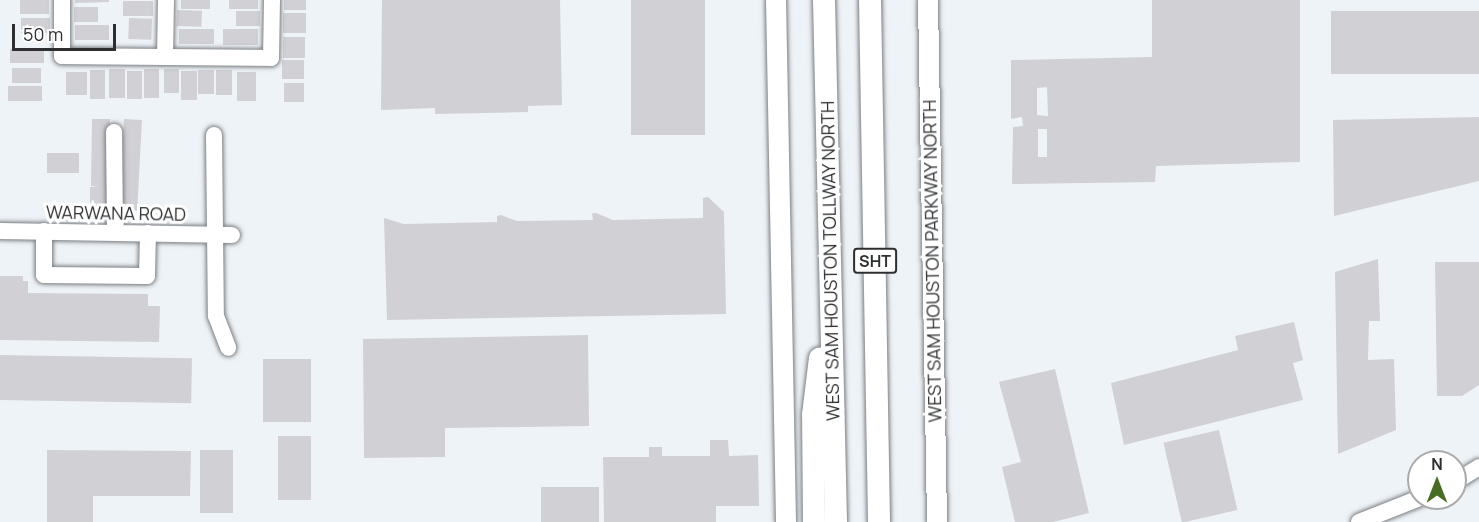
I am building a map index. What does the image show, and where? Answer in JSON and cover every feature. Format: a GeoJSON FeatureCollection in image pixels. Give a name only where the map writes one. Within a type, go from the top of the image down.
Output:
{"type":"FeatureCollection","features":[{"type":"Feature","properties":{"kind":"highway","name":"WEST SAM HOUSTON TOLLWAY NORTH"},"geometry":{"type":"LineString","coordinates":[[824,0],[836,522]]}},
{"type":"Feature","properties":{"kind":"highway","name":"SHT"},"geometry":{"type":"LineString","coordinates":[[870,0],[879,522]]}},
{"type":"Feature","properties":{"kind":"highway"},"geometry":{"type":"LineString","coordinates":[[814,522],[813,415],[830,276]]}},
{"type":"Feature","properties":{"kind":"main road"},"geometry":{"type":"LineString","coordinates":[[776,0],[786,522]]}},
{"type":"Feature","properties":{"kind":"main road","name":"WEST SAM HOUSTON PARKWAY NORTH"},"geometry":{"type":"LineString","coordinates":[[928,0],[937,522]]}},
{"type":"Feature","properties":{"kind":"street"},"geometry":{"type":"LineString","coordinates":[[62,0],[62,56],[271,58],[272,0]]}},
{"type":"Feature","properties":{"kind":"street"},"geometry":{"type":"LineString","coordinates":[[165,0],[165,57]]}},
{"type":"Feature","properties":{"kind":"street"},"geometry":{"type":"LineString","coordinates":[[114,132],[115,232]]}},
{"type":"Feature","properties":{"kind":"street"},"geometry":{"type":"LineString","coordinates":[[214,135],[216,316],[228,348]]}},
{"type":"Feature","properties":{"kind":"street","name":"WARWANA ROAD"},"geometry":{"type":"LineString","coordinates":[[0,231],[232,235]]}},
{"type":"Feature","properties":{"kind":"street"},"geometry":{"type":"LineString","coordinates":[[44,231],[44,275],[147,276],[148,233]]}},
{"type":"Feature","properties":{"kind":"street"},"geometry":{"type":"LineString","coordinates":[[1359,522],[1407,503]]}},
{"type":"Feature","properties":{"kind":"building"},"geometry":{"type":"Polygon","coordinates":[[[20,0],[49,0],[49,14],[20,14],[20,0]]]}},
{"type":"Feature","properties":{"kind":"building"},"geometry":{"type":"Polygon","coordinates":[[[75,0],[109,0],[109,2],[75,3],[75,0]]]}},
{"type":"Feature","properties":{"kind":"building"},"geometry":{"type":"Polygon","coordinates":[[[181,0],[210,0],[210,9],[181,9],[181,0]]]}},
{"type":"Feature","properties":{"kind":"building"},"geometry":{"type":"Polygon","coordinates":[[[229,0],[258,0],[258,9],[229,9],[229,0]]]}},
{"type":"Feature","properties":{"kind":"building"},"geometry":{"type":"Polygon","coordinates":[[[284,0],[306,0],[306,10],[284,10],[284,0]]]}},
{"type":"Feature","properties":{"kind":"building"},"geometry":{"type":"Polygon","coordinates":[[[382,0],[560,0],[562,105],[528,106],[528,112],[435,114],[435,108],[381,110],[382,0]]]}},
{"type":"Feature","properties":{"kind":"building"},"geometry":{"type":"Polygon","coordinates":[[[631,0],[705,0],[705,135],[631,135],[631,0]]]}},
{"type":"Feature","properties":{"kind":"building"},"geometry":{"type":"Polygon","coordinates":[[[1152,0],[1300,0],[1300,162],[1156,166],[1155,182],[1012,184],[1013,127],[1023,126],[1022,117],[1011,119],[1011,60],[1152,57],[1152,0]],[[1047,87],[1037,88],[1037,115],[1048,116],[1047,87]],[[1038,129],[1038,157],[1047,157],[1047,129],[1038,129]]]}},
{"type":"Feature","properties":{"kind":"building"},"geometry":{"type":"Polygon","coordinates":[[[123,1],[153,1],[153,16],[123,16],[123,1]]]}},
{"type":"Feature","properties":{"kind":"building"},"geometry":{"type":"Polygon","coordinates":[[[74,7],[98,7],[98,22],[74,22],[74,7]]]}},
{"type":"Feature","properties":{"kind":"building"},"geometry":{"type":"Polygon","coordinates":[[[177,10],[202,11],[201,27],[176,26],[177,10]]]}},
{"type":"Feature","properties":{"kind":"building"},"geometry":{"type":"Polygon","coordinates":[[[236,11],[260,11],[260,26],[236,26],[236,11]]]}},
{"type":"Feature","properties":{"kind":"building"},"geometry":{"type":"Polygon","coordinates":[[[1331,11],[1479,11],[1479,74],[1331,74],[1331,11]]]}},
{"type":"Feature","properties":{"kind":"building"},"geometry":{"type":"Polygon","coordinates":[[[283,13],[306,13],[306,33],[283,33],[283,13]]]}},
{"type":"Feature","properties":{"kind":"building"},"geometry":{"type":"Polygon","coordinates":[[[21,18],[50,18],[50,33],[21,33],[21,18]]]}},
{"type":"Feature","properties":{"kind":"building"},"geometry":{"type":"Polygon","coordinates":[[[129,18],[152,19],[151,40],[128,39],[129,18]]]}},
{"type":"Feature","properties":{"kind":"building"},"geometry":{"type":"Polygon","coordinates":[[[75,25],[109,25],[109,40],[75,40],[75,25]]]}},
{"type":"Feature","properties":{"kind":"building"},"geometry":{"type":"Polygon","coordinates":[[[179,29],[214,29],[214,44],[179,44],[179,29]]]}},
{"type":"Feature","properties":{"kind":"building"},"geometry":{"type":"Polygon","coordinates":[[[223,29],[258,29],[258,45],[223,45],[223,29]]]}},
{"type":"Feature","properties":{"kind":"building"},"geometry":{"type":"Polygon","coordinates":[[[283,37],[305,37],[305,58],[283,58],[283,37]]]}},
{"type":"Feature","properties":{"kind":"building"},"geometry":{"type":"Polygon","coordinates":[[[10,49],[44,49],[44,63],[10,63],[10,49]]]}},
{"type":"Feature","properties":{"kind":"building"},"geometry":{"type":"Polygon","coordinates":[[[282,60],[304,60],[304,79],[282,79],[282,60]]]}},
{"type":"Feature","properties":{"kind":"building"},"geometry":{"type":"Polygon","coordinates":[[[12,68],[41,68],[41,83],[12,83],[12,68]]]}},
{"type":"Feature","properties":{"kind":"building"},"geometry":{"type":"Polygon","coordinates":[[[109,69],[125,69],[125,98],[109,98],[109,69]]]}},
{"type":"Feature","properties":{"kind":"building"},"geometry":{"type":"Polygon","coordinates":[[[144,69],[159,69],[159,98],[144,98],[144,69]]]}},
{"type":"Feature","properties":{"kind":"building"},"geometry":{"type":"Polygon","coordinates":[[[164,69],[179,69],[179,93],[164,93],[164,69]]]}},
{"type":"Feature","properties":{"kind":"building"},"geometry":{"type":"Polygon","coordinates":[[[90,70],[105,70],[105,99],[90,99],[90,70]]]}},
{"type":"Feature","properties":{"kind":"building"},"geometry":{"type":"Polygon","coordinates":[[[198,70],[214,70],[214,94],[198,94],[198,70]]]}},
{"type":"Feature","properties":{"kind":"building"},"geometry":{"type":"Polygon","coordinates":[[[216,70],[232,70],[232,95],[216,95],[216,70]]]}},
{"type":"Feature","properties":{"kind":"building"},"geometry":{"type":"Polygon","coordinates":[[[127,71],[142,71],[142,99],[127,99],[127,71]]]}},
{"type":"Feature","properties":{"kind":"building"},"geometry":{"type":"Polygon","coordinates":[[[181,71],[197,71],[197,100],[181,100],[181,71]]]}},
{"type":"Feature","properties":{"kind":"building"},"geometry":{"type":"Polygon","coordinates":[[[66,72],[87,72],[87,95],[66,95],[66,72]]]}},
{"type":"Feature","properties":{"kind":"building"},"geometry":{"type":"Polygon","coordinates":[[[237,72],[256,72],[256,101],[237,101],[237,72]]]}},
{"type":"Feature","properties":{"kind":"building"},"geometry":{"type":"Polygon","coordinates":[[[284,83],[304,83],[304,102],[284,102],[284,83]]]}},
{"type":"Feature","properties":{"kind":"building"},"geometry":{"type":"Polygon","coordinates":[[[8,86],[42,86],[42,101],[8,101],[8,86]]]}},
{"type":"Feature","properties":{"kind":"building"},"geometry":{"type":"Polygon","coordinates":[[[1479,117],[1479,181],[1334,216],[1333,120],[1479,117]]]}},
{"type":"Feature","properties":{"kind":"building"},"geometry":{"type":"Polygon","coordinates":[[[92,119],[110,119],[108,210],[90,209],[90,187],[99,187],[91,186],[92,119]]]}},
{"type":"Feature","properties":{"kind":"building"},"geometry":{"type":"Polygon","coordinates":[[[124,119],[142,120],[137,211],[119,210],[124,119]]]}},
{"type":"Feature","properties":{"kind":"building"},"geometry":{"type":"Polygon","coordinates":[[[47,153],[79,153],[79,173],[47,173],[47,153]]]}},
{"type":"Feature","properties":{"kind":"building"},"geometry":{"type":"Polygon","coordinates":[[[708,197],[724,212],[726,314],[387,320],[384,218],[404,224],[497,222],[497,216],[501,215],[517,221],[593,220],[592,213],[613,220],[703,218],[703,198],[708,197]]]}},
{"type":"Feature","properties":{"kind":"building"},"geometry":{"type":"Polygon","coordinates":[[[1378,259],[1380,321],[1369,321],[1368,360],[1394,359],[1396,430],[1338,454],[1335,272],[1378,259]]]}},
{"type":"Feature","properties":{"kind":"building"},"geometry":{"type":"Polygon","coordinates":[[[1435,262],[1479,262],[1479,385],[1462,396],[1437,396],[1435,262]]]}},
{"type":"Feature","properties":{"kind":"building"},"geometry":{"type":"Polygon","coordinates":[[[0,276],[23,276],[23,281],[28,281],[28,293],[148,294],[148,306],[160,306],[159,342],[0,340],[0,276]]]}},
{"type":"Feature","properties":{"kind":"building"},"geometry":{"type":"Polygon","coordinates":[[[1294,322],[1303,360],[1293,363],[1303,400],[1124,445],[1111,383],[1238,350],[1235,336],[1294,322]]]}},
{"type":"Feature","properties":{"kind":"building"},"geometry":{"type":"Polygon","coordinates":[[[588,335],[589,426],[445,428],[445,457],[364,458],[363,339],[588,335]]]}},
{"type":"Feature","properties":{"kind":"building"},"geometry":{"type":"Polygon","coordinates":[[[0,355],[192,358],[191,403],[0,400],[0,355]]]}},
{"type":"Feature","properties":{"kind":"building"},"geometry":{"type":"Polygon","coordinates":[[[263,359],[311,359],[311,422],[263,422],[263,359]]]}},
{"type":"Feature","properties":{"kind":"building"},"geometry":{"type":"Polygon","coordinates":[[[1055,369],[1089,513],[1053,522],[1015,522],[1002,467],[1021,462],[999,382],[1055,369]]]}},
{"type":"Feature","properties":{"kind":"building"},"geometry":{"type":"Polygon","coordinates":[[[1219,430],[1237,510],[1182,522],[1163,443],[1219,430]]]}},
{"type":"Feature","properties":{"kind":"building"},"geometry":{"type":"Polygon","coordinates":[[[278,436],[311,436],[311,500],[278,500],[278,436]]]}},
{"type":"Feature","properties":{"kind":"building"},"geometry":{"type":"Polygon","coordinates":[[[710,440],[728,440],[729,456],[758,455],[759,506],[716,506],[716,522],[604,522],[603,457],[649,457],[649,447],[662,447],[662,456],[710,456],[710,440]]]}},
{"type":"Feature","properties":{"kind":"building"},"geometry":{"type":"Polygon","coordinates":[[[47,450],[191,451],[190,496],[93,496],[93,522],[47,522],[47,450]]]}},
{"type":"Feature","properties":{"kind":"building"},"geometry":{"type":"Polygon","coordinates":[[[200,450],[233,450],[233,513],[200,513],[200,450]]]}},
{"type":"Feature","properties":{"kind":"building"},"geometry":{"type":"Polygon","coordinates":[[[541,487],[599,487],[599,522],[541,522],[541,487]]]}}]}
